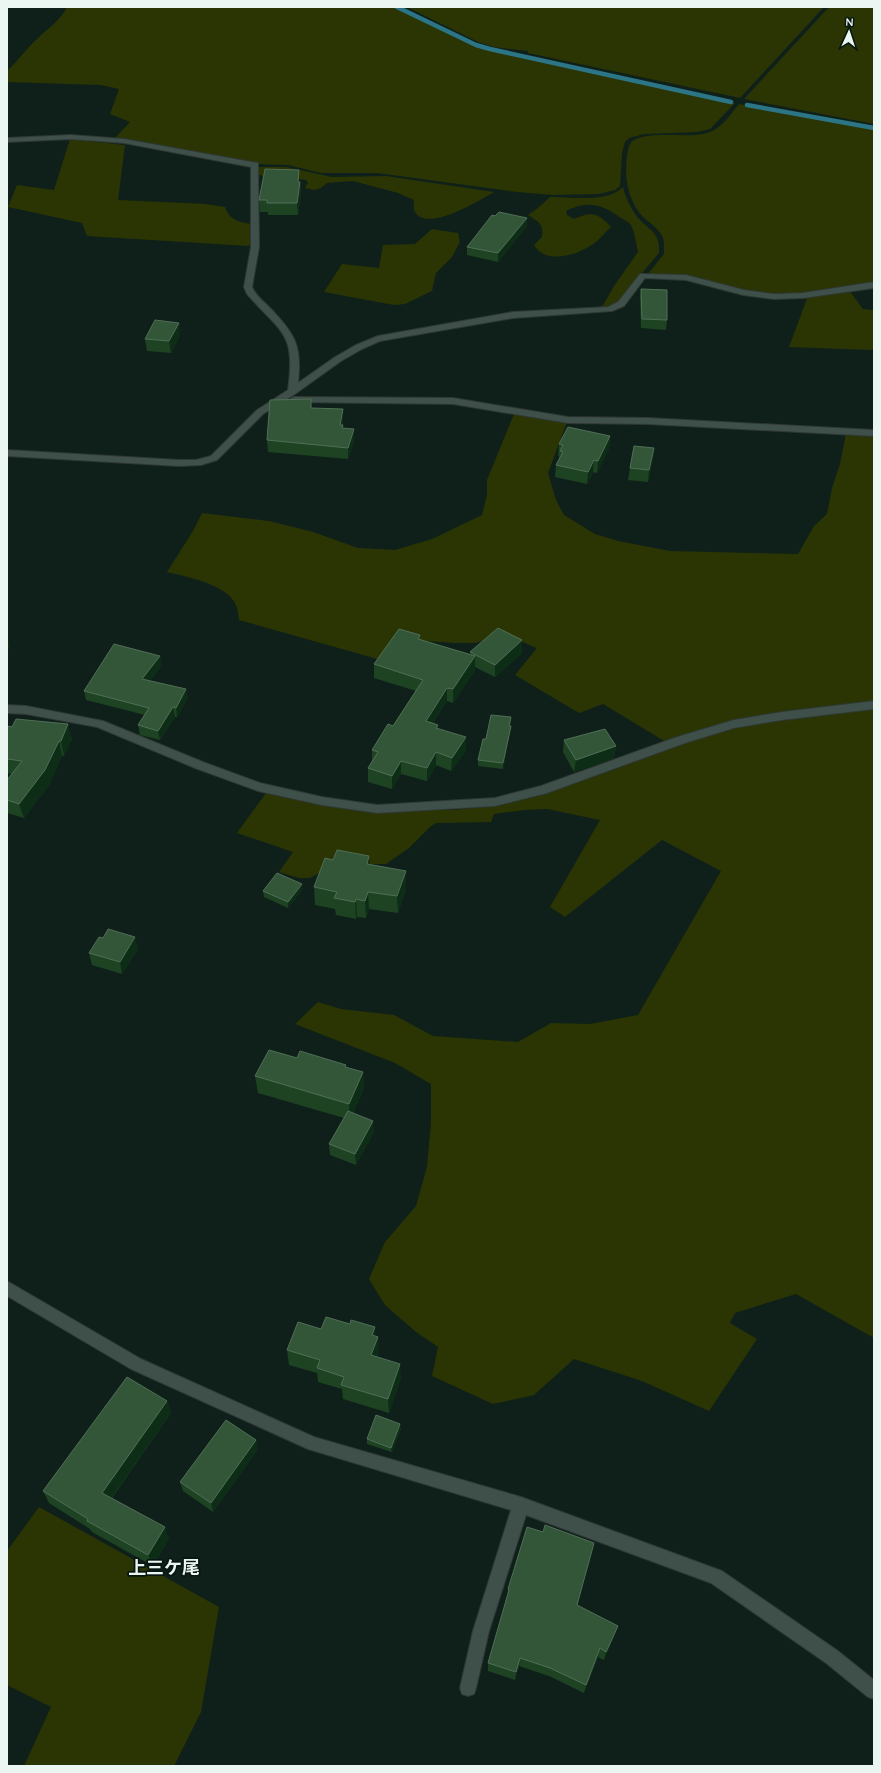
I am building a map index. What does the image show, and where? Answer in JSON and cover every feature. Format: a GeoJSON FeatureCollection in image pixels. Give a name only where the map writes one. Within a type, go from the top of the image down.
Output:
{"type":"FeatureCollection","features":[{"type":"Feature","properties":{"kind":"street"},"geometry":{"type":"LineString","coordinates":[[7,140],[71,137],[124,141],[255,165],[255,247],[248,287],[250,292],[284,328],[290,337],[294,347],[295,372],[292,392]]}},
{"type":"Feature","properties":{"kind":"street"},"geometry":{"type":"LineString","coordinates":[[7,453],[197,463],[214,458],[260,412],[292,392],[338,359],[359,347],[378,339],[513,315],[609,309],[621,304],[644,276],[659,275],[691,279],[730,290],[763,297],[804,294],[874,285]]}},
{"type":"Feature","properties":{"kind":"street"},"geometry":{"type":"LineString","coordinates":[[280,400],[453,400],[568,420],[648,421],[874,433]]}},
{"type":"Feature","properties":{"kind":"street"},"geometry":{"type":"LineString","coordinates":[[7,709],[26,710],[99,724],[198,765],[258,787],[322,801],[377,809],[495,802],[543,790],[681,740],[734,724],[782,716],[874,706]]}},
{"type":"Feature","properties":{"kind":"street"},"geometry":{"type":"LineString","coordinates":[[7,1288],[136,1364],[313,1444],[521,1504],[716,1577],[832,1657],[874,1691]]}},
{"type":"Feature","properties":{"kind":"street"},"geometry":{"type":"LineString","coordinates":[[468,1688],[481,1631],[521,1504]]}},
{"type":"Feature","properties":{"kind":"green space"},"geometry":{"type":"Polygon","coordinates":[[[67,7],[394,7],[468,42],[488,49],[735,103],[710,129],[697,132],[644,134],[629,138],[625,142],[622,153],[620,186],[615,190],[599,194],[553,195],[517,192],[377,173],[321,173],[288,165],[252,164],[114,139],[130,122],[110,114],[119,89],[101,85],[7,82],[7,71],[33,43],[58,20],[67,7]]]}},
{"type":"Feature","properties":{"kind":"green space"},"geometry":{"type":"Polygon","coordinates":[[[407,7],[824,7],[740,98],[528,53],[528,51],[494,47],[478,42],[407,7]]]}},
{"type":"Feature","properties":{"kind":"green space"},"geometry":{"type":"Polygon","coordinates":[[[829,7],[874,7],[874,124],[744,99],[829,7]]]}},
{"type":"Feature","properties":{"kind":"green space"},"geometry":{"type":"Polygon","coordinates":[[[739,104],[874,129],[874,282],[798,294],[768,295],[742,292],[687,277],[660,274],[647,275],[664,254],[664,241],[659,231],[638,211],[628,188],[626,165],[628,149],[631,142],[645,136],[697,135],[706,133],[721,125],[739,104]]]}},
{"type":"Feature","properties":{"kind":"green space"},"geometry":{"type":"Polygon","coordinates":[[[70,139],[125,145],[118,200],[206,204],[225,207],[232,218],[244,223],[253,224],[253,244],[248,246],[87,236],[82,223],[8,207],[17,185],[54,190],[70,139]]]}},
{"type":"Feature","properties":{"kind":"green space"},"geometry":{"type":"Polygon","coordinates":[[[258,167],[286,167],[332,177],[386,176],[494,192],[454,213],[430,219],[421,217],[414,211],[414,200],[398,193],[353,181],[327,183],[321,188],[314,190],[305,188],[308,183],[306,180],[258,175],[258,167]]]}},
{"type":"Feature","properties":{"kind":"green space"},"geometry":{"type":"Polygon","coordinates":[[[623,187],[627,199],[638,218],[656,236],[659,246],[659,253],[615,305],[602,307],[614,286],[638,252],[631,225],[607,209],[595,205],[581,205],[566,211],[567,215],[574,219],[590,214],[598,216],[611,227],[596,242],[583,250],[568,255],[552,256],[545,255],[534,245],[542,237],[542,229],[540,223],[528,215],[550,197],[599,197],[616,192],[623,187]]]}},
{"type":"Feature","properties":{"kind":"green space"},"geometry":{"type":"Polygon","coordinates":[[[432,229],[458,233],[460,242],[452,257],[436,273],[432,291],[405,304],[394,305],[324,292],[342,264],[379,268],[383,245],[415,244],[432,229]]]}},
{"type":"Feature","properties":{"kind":"green space"},"geometry":{"type":"Polygon","coordinates":[[[849,290],[863,309],[874,310],[873,349],[789,347],[808,296],[849,290]]]}},
{"type":"Feature","properties":{"kind":"green space"},"geometry":{"type":"Polygon","coordinates":[[[514,414],[567,422],[548,473],[556,500],[564,515],[595,534],[618,541],[670,551],[798,554],[814,526],[827,514],[832,488],[840,464],[846,433],[874,435],[874,703],[784,715],[666,742],[603,704],[579,713],[515,675],[537,648],[505,635],[475,643],[399,639],[381,660],[239,620],[236,605],[224,592],[206,582],[167,572],[193,531],[202,513],[269,521],[313,532],[358,548],[395,550],[432,539],[482,515],[487,495],[487,480],[514,414]]]}},
{"type":"Feature","properties":{"kind":"green space"},"geometry":{"type":"Polygon","coordinates":[[[874,708],[874,1338],[796,1294],[735,1313],[730,1323],[757,1339],[709,1411],[642,1381],[574,1359],[534,1395],[493,1404],[432,1376],[438,1347],[416,1332],[385,1305],[369,1279],[385,1242],[416,1206],[427,1167],[431,1123],[431,1084],[395,1063],[295,1024],[318,1002],[341,1009],[394,1015],[433,1036],[518,1042],[551,1023],[590,1024],[638,1015],[721,871],[662,840],[565,917],[550,907],[600,820],[547,809],[494,814],[491,822],[436,823],[409,848],[386,864],[335,864],[310,878],[299,878],[279,872],[293,852],[237,833],[266,793],[316,804],[371,810],[452,810],[487,807],[544,794],[619,768],[663,749],[738,727],[787,718],[874,708]]]}},
{"type":"Feature","properties":{"kind":"green space"},"geometry":{"type":"Polygon","coordinates":[[[39,1507],[219,1607],[201,1712],[174,1766],[24,1766],[51,1707],[7,1685],[7,1551],[39,1507]]]}},
{"type":"Feature","properties":{"kind":"building"},"geometry":{"type":"Polygon","coordinates":[[[265,169],[299,170],[298,182],[300,182],[297,203],[267,203],[267,200],[259,200],[265,169]]]}},
{"type":"Feature","properties":{"kind":"building"},"geometry":{"type":"Polygon","coordinates":[[[499,212],[527,218],[498,253],[467,247],[492,215],[495,216],[499,212]]]}},
{"type":"Feature","properties":{"kind":"building"},"geometry":{"type":"Polygon","coordinates":[[[641,289],[667,290],[667,320],[642,319],[641,289]]]}},
{"type":"Feature","properties":{"kind":"building"},"geometry":{"type":"Polygon","coordinates":[[[155,320],[179,323],[169,341],[145,339],[155,320]]]}},
{"type":"Feature","properties":{"kind":"building"},"geometry":{"type":"Polygon","coordinates":[[[311,399],[311,408],[343,409],[340,425],[343,425],[342,428],[354,429],[348,448],[267,440],[270,400],[311,399]]]}},
{"type":"Feature","properties":{"kind":"building"},"geometry":{"type":"Polygon","coordinates":[[[568,427],[610,436],[598,461],[594,460],[588,472],[556,465],[563,452],[560,451],[563,445],[559,444],[568,427]]]}},
{"type":"Feature","properties":{"kind":"building"},"geometry":{"type":"Polygon","coordinates":[[[634,446],[654,448],[649,470],[630,468],[634,446]]]}},
{"type":"Feature","properties":{"kind":"building"},"geometry":{"type":"Polygon","coordinates":[[[498,628],[522,640],[495,665],[470,652],[498,628]]]}},
{"type":"Feature","properties":{"kind":"building"},"geometry":{"type":"Polygon","coordinates":[[[399,629],[420,635],[418,639],[475,656],[453,689],[447,688],[426,721],[438,725],[436,728],[466,737],[452,758],[436,752],[427,768],[401,761],[392,776],[368,768],[378,752],[372,750],[388,724],[393,726],[423,680],[374,664],[399,629]]]}},
{"type":"Feature","properties":{"kind":"building"},"geometry":{"type":"Polygon","coordinates":[[[114,644],[160,656],[142,679],[186,689],[176,708],[173,707],[158,731],[138,725],[149,708],[84,691],[114,644]]]}},
{"type":"Feature","properties":{"kind":"building"},"geometry":{"type":"Polygon","coordinates":[[[491,715],[511,717],[509,726],[511,726],[503,763],[478,760],[483,739],[486,739],[491,715]]]}},
{"type":"Feature","properties":{"kind":"building"},"geometry":{"type":"Polygon","coordinates":[[[16,719],[68,724],[61,741],[59,741],[45,770],[19,804],[7,800],[7,780],[22,761],[7,759],[7,726],[12,727],[16,719]]]}},
{"type":"Feature","properties":{"kind":"building"},"geometry":{"type":"Polygon","coordinates":[[[605,729],[616,746],[576,760],[564,740],[605,729]]]}},
{"type":"Feature","properties":{"kind":"building"},"geometry":{"type":"Polygon","coordinates":[[[337,850],[369,856],[367,864],[406,871],[397,896],[368,892],[365,901],[356,899],[355,902],[334,898],[337,892],[314,887],[325,858],[333,860],[337,850]]]}},
{"type":"Feature","properties":{"kind":"building"},"geometry":{"type":"Polygon","coordinates":[[[277,873],[302,884],[288,902],[263,891],[277,873]]]}},
{"type":"Feature","properties":{"kind":"building"},"geometry":{"type":"Polygon","coordinates":[[[108,929],[135,937],[120,962],[89,953],[99,937],[103,938],[108,929]]]}},
{"type":"Feature","properties":{"kind":"building"},"geometry":{"type":"Polygon","coordinates":[[[269,1050],[297,1058],[300,1051],[346,1065],[345,1067],[363,1072],[349,1104],[255,1076],[269,1050]]]}},
{"type":"Feature","properties":{"kind":"building"},"geometry":{"type":"Polygon","coordinates":[[[348,1111],[373,1121],[355,1154],[329,1144],[348,1111]]]}},
{"type":"Feature","properties":{"kind":"building"},"geometry":{"type":"Polygon","coordinates":[[[326,1317],[350,1324],[351,1320],[375,1327],[372,1335],[378,1337],[371,1355],[400,1364],[388,1399],[341,1385],[344,1377],[317,1368],[320,1360],[287,1350],[298,1322],[321,1329],[326,1317]]]}},
{"type":"Feature","properties":{"kind":"building"},"geometry":{"type":"Polygon","coordinates":[[[127,1377],[167,1401],[102,1493],[165,1527],[148,1555],[87,1521],[88,1519],[43,1491],[127,1377]]]}},
{"type":"Feature","properties":{"kind":"building"},"geometry":{"type":"Polygon","coordinates":[[[376,1415],[400,1424],[391,1448],[367,1439],[376,1415]]]}},
{"type":"Feature","properties":{"kind":"building"},"geometry":{"type":"Polygon","coordinates":[[[226,1420],[256,1440],[211,1503],[180,1482],[226,1420]]]}},
{"type":"Feature","properties":{"kind":"building"},"geometry":{"type":"Polygon","coordinates":[[[545,1525],[594,1543],[577,1605],[618,1626],[606,1652],[600,1648],[586,1685],[550,1668],[520,1658],[516,1672],[488,1663],[527,1527],[543,1532],[545,1525]]]}},
{"type":"Feature","properties":{"kind":"waterway"},"geometry":{"type":"LineString","coordinates":[[397,7],[476,45],[490,49],[731,102]]}},
{"type":"Feature","properties":{"kind":"waterway"},"geometry":{"type":"LineString","coordinates":[[747,105],[874,128]]}},
{"type":"Feature","properties":{"kind":"district","name":"上三ケ尾"},"geometry":{"type":"Point","coordinates":[164,1567]}}]}
